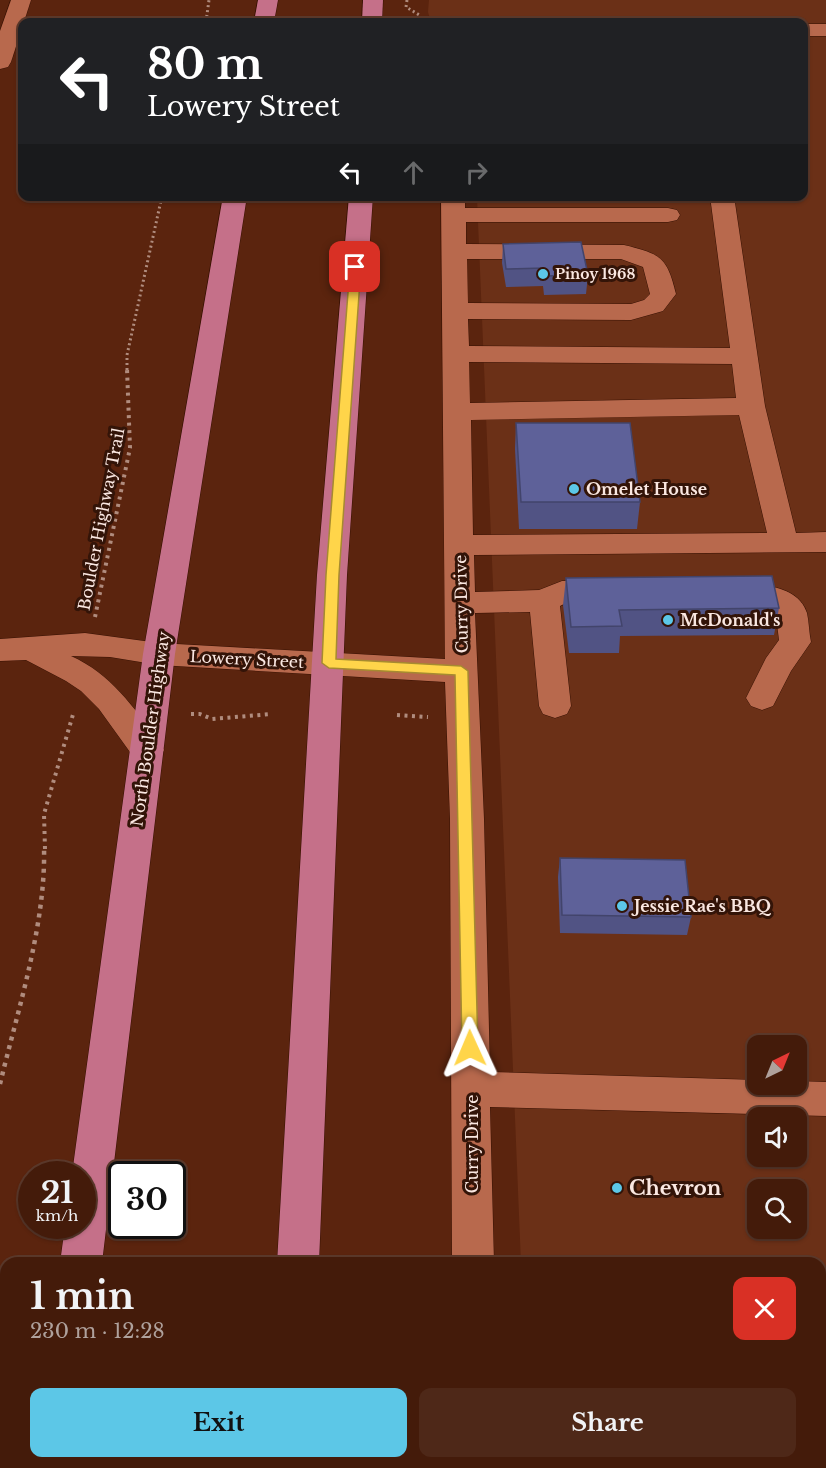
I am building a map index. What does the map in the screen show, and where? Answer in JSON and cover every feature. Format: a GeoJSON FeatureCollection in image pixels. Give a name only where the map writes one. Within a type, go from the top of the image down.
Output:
{"type":"FeatureCollection","features":[{"type":"Feature","properties":{"kind":"main road"},"geometry":{"type":"LineString","coordinates":[[265,18],[268,0]]}},
{"type":"Feature","properties":{"kind":"main road"},"geometry":{"type":"LineString","coordinates":[[372,18],[373,0]]}},
{"type":"Feature","properties":{"kind":"main road","name":"North Boulder Highway"},"geometry":{"type":"LineString","coordinates":[[82,1257],[159,654],[234,201]]}},
{"type":"Feature","properties":{"kind":"main road"},"geometry":{"type":"LineString","coordinates":[[298,1257],[333,563],[361,201]]}},
{"type":"Feature","properties":{"kind":"street"},"geometry":{"type":"LineString","coordinates":[[0,62],[12,12]]}},
{"type":"Feature","properties":{"kind":"street"},"geometry":{"type":"LineString","coordinates":[[808,30],[826,30]]}},
{"type":"Feature","properties":{"kind":"street"},"geometry":{"type":"LineString","coordinates":[[723,201],[752,406],[784,543]]}},
{"type":"Feature","properties":{"kind":"street"},"geometry":{"type":"LineString","coordinates":[[453,206],[668,215]]}},
{"type":"Feature","properties":{"kind":"street","name":"Curry Drive"},"geometry":{"type":"LineString","coordinates":[[453,206],[473,1257]]}},
{"type":"Feature","properties":{"kind":"street"},"geometry":{"type":"LineString","coordinates":[[454,251],[624,252],[652,262],[658,270],[663,294],[660,301],[649,309],[631,312],[456,310]]}},
{"type":"Feature","properties":{"kind":"street"},"geometry":{"type":"LineString","coordinates":[[457,354],[744,356]]}},
{"type":"Feature","properties":{"kind":"street"},"geometry":{"type":"LineString","coordinates":[[458,412],[752,406]]}},
{"type":"Feature","properties":{"kind":"street"},"geometry":{"type":"LineString","coordinates":[[459,545],[826,542]]}},
{"type":"Feature","properties":{"kind":"street"},"geometry":{"type":"LineString","coordinates":[[462,603],[543,601],[562,592],[643,593]]}},
{"type":"Feature","properties":{"kind":"street"},"geometry":{"type":"LineString","coordinates":[[712,593],[775,598],[791,612],[795,642],[777,666],[762,698]]}},
{"type":"Feature","properties":{"kind":"street"},"geometry":{"type":"LineString","coordinates":[[543,601],[555,706]]}},
{"type":"Feature","properties":{"kind":"street","name":"Lowery Street"},"geometry":{"type":"LineString","coordinates":[[0,650],[34,650],[62,645],[122,646],[159,654],[461,671]]}},
{"type":"Feature","properties":{"kind":"street"},"geometry":{"type":"LineString","coordinates":[[34,650],[54,663],[83,676],[104,694],[147,750]]}},
{"type":"Feature","properties":{"kind":"street"},"geometry":{"type":"LineString","coordinates":[[471,1089],[826,1100]]}},
{"type":"Feature","properties":{"kind":"path"},"geometry":{"type":"LineString","coordinates":[[206,18],[208,0]]}},
{"type":"Feature","properties":{"kind":"path"},"geometry":{"type":"LineString","coordinates":[[407,0],[406,7],[421,16]]}},
{"type":"Feature","properties":{"kind":"path","name":"Boulder Highway Trail"},"geometry":{"type":"LineString","coordinates":[[94,622],[130,448],[132,428],[126,376],[127,355],[161,201]]}},
{"type":"Feature","properties":{"kind":"path"},"geometry":{"type":"LineString","coordinates":[[0,1084],[17,1018],[43,893],[44,814],[55,770],[78,703]]}},
{"type":"Feature","properties":{"kind":"path"},"geometry":{"type":"LineString","coordinates":[[191,714],[200,714],[212,719],[271,714]]}},
{"type":"Feature","properties":{"kind":"path"},"geometry":{"type":"LineString","coordinates":[[397,715],[435,717]]}},
{"type":"Feature","properties":{"kind":"shaded area"},"geometry":{"type":"Polygon","coordinates":[[[429,0],[826,0],[826,1257],[521,1257],[477,201],[808,201],[808,18],[430,18],[429,0]]]}},
{"type":"Feature","properties":{"kind":"building"},"geometry":{"type":"Polygon","coordinates":[[[581,242],[588,275],[545,276],[544,268],[506,269],[503,244],[581,242]]]}},
{"type":"Feature","properties":{"kind":"building","name":"Omelet House"},"geometry":{"type":"Polygon","coordinates":[[[516,423],[630,423],[640,502],[521,502],[516,423]]]}},
{"type":"Feature","properties":{"kind":"building"},"geometry":{"type":"Polygon","coordinates":[[[772,576],[779,608],[619,610],[622,626],[571,627],[566,578],[772,576]]]}},
{"type":"Feature","properties":{"kind":"building","name":"Jessie Rae's BBQ"},"geometry":{"type":"Polygon","coordinates":[[[560,858],[685,860],[691,917],[562,915],[560,858]]]}},
{"type":"Feature","properties":{"kind":"place","name":"Pinoy 1968"},"geometry":{"type":"Point","coordinates":[543,274]}},
{"type":"Feature","properties":{"kind":"place","name":"Omelet House"},"geometry":{"type":"Point","coordinates":[574,489]}},
{"type":"Feature","properties":{"kind":"place","name":"McDonald's"},"geometry":{"type":"Point","coordinates":[668,620]}},
{"type":"Feature","properties":{"kind":"place","name":"Jessie Rae's BBQ"},"geometry":{"type":"Point","coordinates":[622,906]}},
{"type":"Feature","properties":{"kind":"place","name":"Chevron"},"geometry":{"type":"Point","coordinates":[617,1188]}},
{"type":"Feature","properties":{"kind":"route"},"geometry":{"type":"LineString","coordinates":[[355,267],[332,575],[329,663],[461,671],[470,1048]]}}]}
